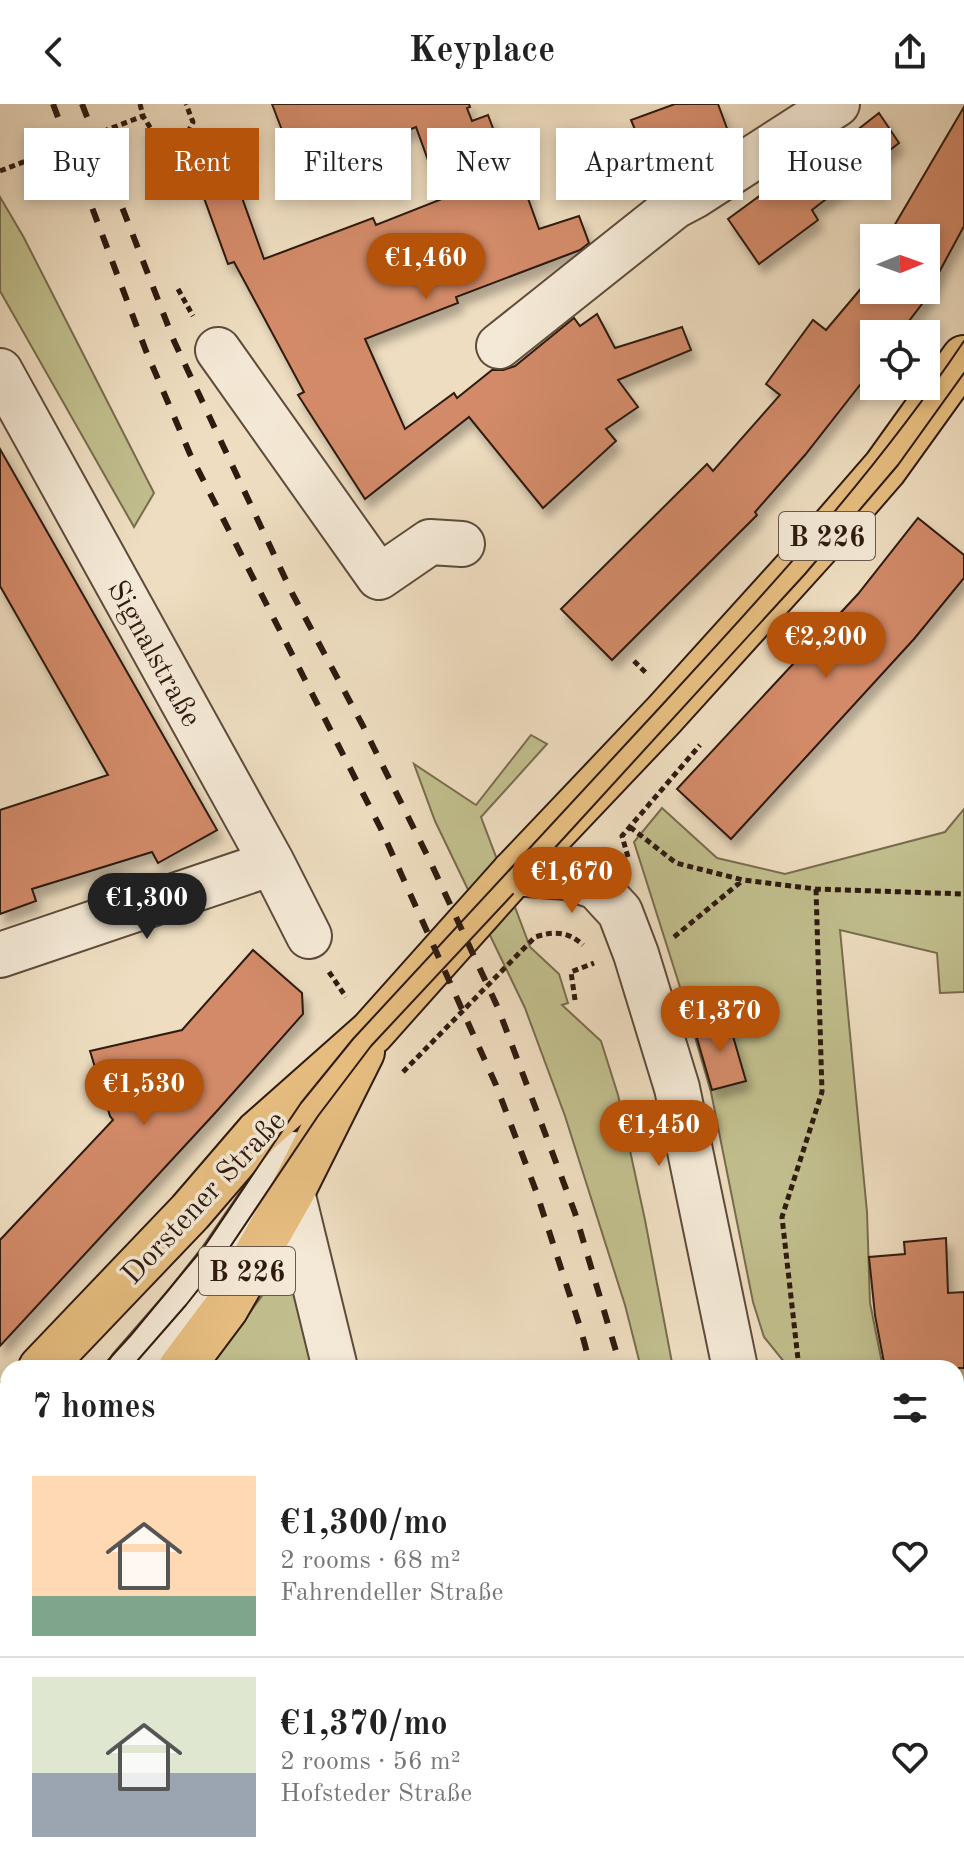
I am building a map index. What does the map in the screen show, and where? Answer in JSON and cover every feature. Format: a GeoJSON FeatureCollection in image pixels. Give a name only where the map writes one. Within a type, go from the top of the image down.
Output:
{"type":"FeatureCollection","features":[{"type":"Feature","properties":{"kind":"main road","name":"Dorstener Straße"},"geometry":{"type":"LineString","coordinates":[[49,1360],[190,1212],[258,1133],[348,1060],[514,873],[664,715],[885,468],[964,358]]}},
{"type":"Feature","properties":{"kind":"main road","name":"Dorstener Straße"},"geometry":{"type":"LineString","coordinates":[[187,1360],[226,1308],[292,1192],[348,1060]]}},
{"type":"Feature","properties":{"kind":"street"},"geometry":{"type":"LineString","coordinates":[[499,346],[675,206],[837,104]]}},
{"type":"Feature","properties":{"kind":"street"},"geometry":{"type":"LineString","coordinates":[[218,350],[379,577],[430,542],[462,544]]}},
{"type":"Feature","properties":{"kind":"street","name":"Signalstraße"},"geometry":{"type":"LineString","coordinates":[[0,371],[272,863],[309,936]]}},
{"type":"Feature","properties":{"kind":"street"},"geometry":{"type":"LineString","coordinates":[[0,955],[272,863]]}},
{"type":"Feature","properties":{"kind":"street"},"geometry":{"type":"LineString","coordinates":[[514,873],[567,877],[597,887],[620,912],[677,1088],[733,1360]]}},
{"type":"Feature","properties":{"kind":"street"},"geometry":{"type":"LineString","coordinates":[[108,1360],[204,1247],[295,1112],[348,1060]]}},
{"type":"Feature","properties":{"kind":"street"},"geometry":{"type":"LineString","coordinates":[[138,1360],[220,1262],[318,1116],[348,1060]]}},
{"type":"Feature","properties":{"kind":"street"},"geometry":{"type":"LineString","coordinates":[[292,1192],[333,1360]]}},
{"type":"Feature","properties":{"kind":"path"},"geometry":{"type":"LineString","coordinates":[[140,104],[143,116],[156,137],[171,139],[188,132],[193,122],[186,104]]}},
{"type":"Feature","properties":{"kind":"path"},"geometry":{"type":"LineString","coordinates":[[0,171],[143,116]]}},
{"type":"Feature","properties":{"kind":"path"},"geometry":{"type":"LineString","coordinates":[[631,864],[622,836],[707,736]]}},
{"type":"Feature","properties":{"kind":"path"},"geometry":{"type":"LineString","coordinates":[[630,827],[676,863],[743,880],[816,889],[964,894]]}},
{"type":"Feature","properties":{"kind":"path"},"geometry":{"type":"LineString","coordinates":[[679,932],[743,880]]}},
{"type":"Feature","properties":{"kind":"path"},"geometry":{"type":"LineString","coordinates":[[798,1360],[782,1217],[822,1092],[816,889]]}},
{"type":"Feature","properties":{"kind":"path"},"geometry":{"type":"LineString","coordinates":[[396,1082],[404,1070],[535,937],[552,932],[569,934],[582,942],[595,962],[571,972],[575,1000]]}},
{"type":"Feature","properties":{"kind":"path"},"geometry":{"type":"LineString","coordinates":[[309,936],[337,986],[348,1060]]}},
{"type":"Feature","properties":{"kind":"shaded area"},"geometry":{"type":"Polygon","coordinates":[[[0,197],[23,236],[154,493],[134,527],[0,291],[0,197]]]}},
{"type":"Feature","properties":{"kind":"shaded area"},"geometry":{"type":"Polygon","coordinates":[[[531,735],[547,744],[481,817],[530,947],[559,974],[568,1003],[562,1005],[601,1041],[618,1095],[671,1360],[639,1360],[625,1305],[565,1116],[525,1008],[435,821],[414,764],[476,805],[531,735]]]}},
{"type":"Feature","properties":{"kind":"shaded area"},"geometry":{"type":"Polygon","coordinates":[[[662,808],[717,858],[785,874],[945,832],[964,809],[964,992],[940,993],[937,953],[840,930],[867,1212],[870,1303],[881,1360],[783,1360],[764,1337],[753,1302],[711,1092],[634,842],[662,808]]]}},
{"type":"Feature","properties":{"kind":"shaded area"},"geometry":{"type":"Polygon","coordinates":[[[292,1256],[317,1360],[214,1360],[292,1256]]]}},
{"type":"Feature","properties":{"kind":"building"},"geometry":{"type":"Polygon","coordinates":[[[272,104],[469,104],[467,108],[472,121],[488,115],[493,128],[427,128],[427,157],[416,127],[281,128],[272,104]]]}},
{"type":"Feature","properties":{"kind":"building"},"geometry":{"type":"Polygon","coordinates":[[[675,104],[718,104],[727,128],[634,128],[631,120],[675,104]]]}},
{"type":"Feature","properties":{"kind":"building"},"geometry":{"type":"Polygon","coordinates":[[[964,107],[964,226],[940,271],[940,224],[895,224],[964,107]]]}},
{"type":"Feature","properties":{"kind":"building"},"geometry":{"type":"Polygon","coordinates":[[[879,113],[889,128],[860,128],[879,113]]]}},
{"type":"Feature","properties":{"kind":"building"},"geometry":{"type":"Polygon","coordinates":[[[891,131],[899,143],[891,149],[891,131]]]}},
{"type":"Feature","properties":{"kind":"building"},"geometry":{"type":"Polygon","coordinates":[[[759,196],[759,200],[825,200],[812,210],[818,220],[759,264],[728,219],[759,196]]]}},
{"type":"Feature","properties":{"kind":"building"},"geometry":{"type":"Polygon","coordinates":[[[205,200],[243,200],[264,259],[373,218],[376,225],[439,200],[529,200],[539,229],[579,216],[589,243],[580,250],[456,297],[458,303],[365,339],[405,429],[454,393],[457,398],[492,370],[515,366],[574,318],[580,326],[597,314],[615,348],[682,327],[691,350],[618,380],[638,407],[606,429],[616,441],[543,508],[469,417],[365,499],[298,395],[304,392],[234,262],[228,264],[205,200]]]}},
{"type":"Feature","properties":{"kind":"building"},"geometry":{"type":"Polygon","coordinates":[[[860,290],[860,304],[922,304],[910,320],[860,320],[860,385],[755,512],[757,515],[612,660],[561,609],[707,464],[713,471],[780,395],[766,384],[813,320],[826,330],[860,290]]]}},
{"type":"Feature","properties":{"kind":"building"},"geometry":{"type":"Polygon","coordinates":[[[0,449],[217,830],[158,863],[152,852],[32,889],[36,901],[0,914],[0,810],[108,775],[0,586],[0,449]]]}},
{"type":"Feature","properties":{"kind":"building"},"geometry":{"type":"Polygon","coordinates":[[[918,518],[964,555],[964,578],[914,639],[731,839],[677,789],[858,594],[918,518]]]}},
{"type":"Feature","properties":{"kind":"building"},"geometry":{"type":"Polygon","coordinates":[[[253,950],[302,993],[303,1014],[0,1346],[0,1240],[113,1120],[90,1051],[182,1030],[253,950]]]}},
{"type":"Feature","properties":{"kind":"building"},"geometry":{"type":"Polygon","coordinates":[[[728,1019],[746,1081],[712,1090],[694,1028],[728,1019]]]}},
{"type":"Feature","properties":{"kind":"building"},"geometry":{"type":"Polygon","coordinates":[[[946,1238],[948,1293],[964,1292],[964,1360],[883,1360],[869,1257],[905,1254],[904,1242],[946,1238]]]}},
{"type":"Feature","properties":{"kind":"tram line"},"geometry":{"type":"LineString","coordinates":[[108,1360],[204,1247],[301,1103],[353,1039],[781,573],[895,437],[964,341]]}},
{"type":"Feature","properties":{"kind":"tram line"},"geometry":{"type":"LineString","coordinates":[[541,863],[805,574],[898,465],[964,373]]}},
{"type":"Feature","properties":{"kind":"tram line"},"geometry":{"type":"LineString","coordinates":[[138,1360],[220,1262],[318,1116],[371,1046],[513,894]]}},
{"type":"Feature","properties":{"kind":"railway"},"geometry":{"type":"LineString","coordinates":[[53,104],[146,351],[190,454],[381,829],[496,1085],[536,1191],[589,1360]]}},
{"type":"Feature","properties":{"kind":"railway"},"geometry":{"type":"LineString","coordinates":[[82,104],[174,341],[292,593],[363,726],[498,1008],[575,1213],[619,1360]]}}]}
